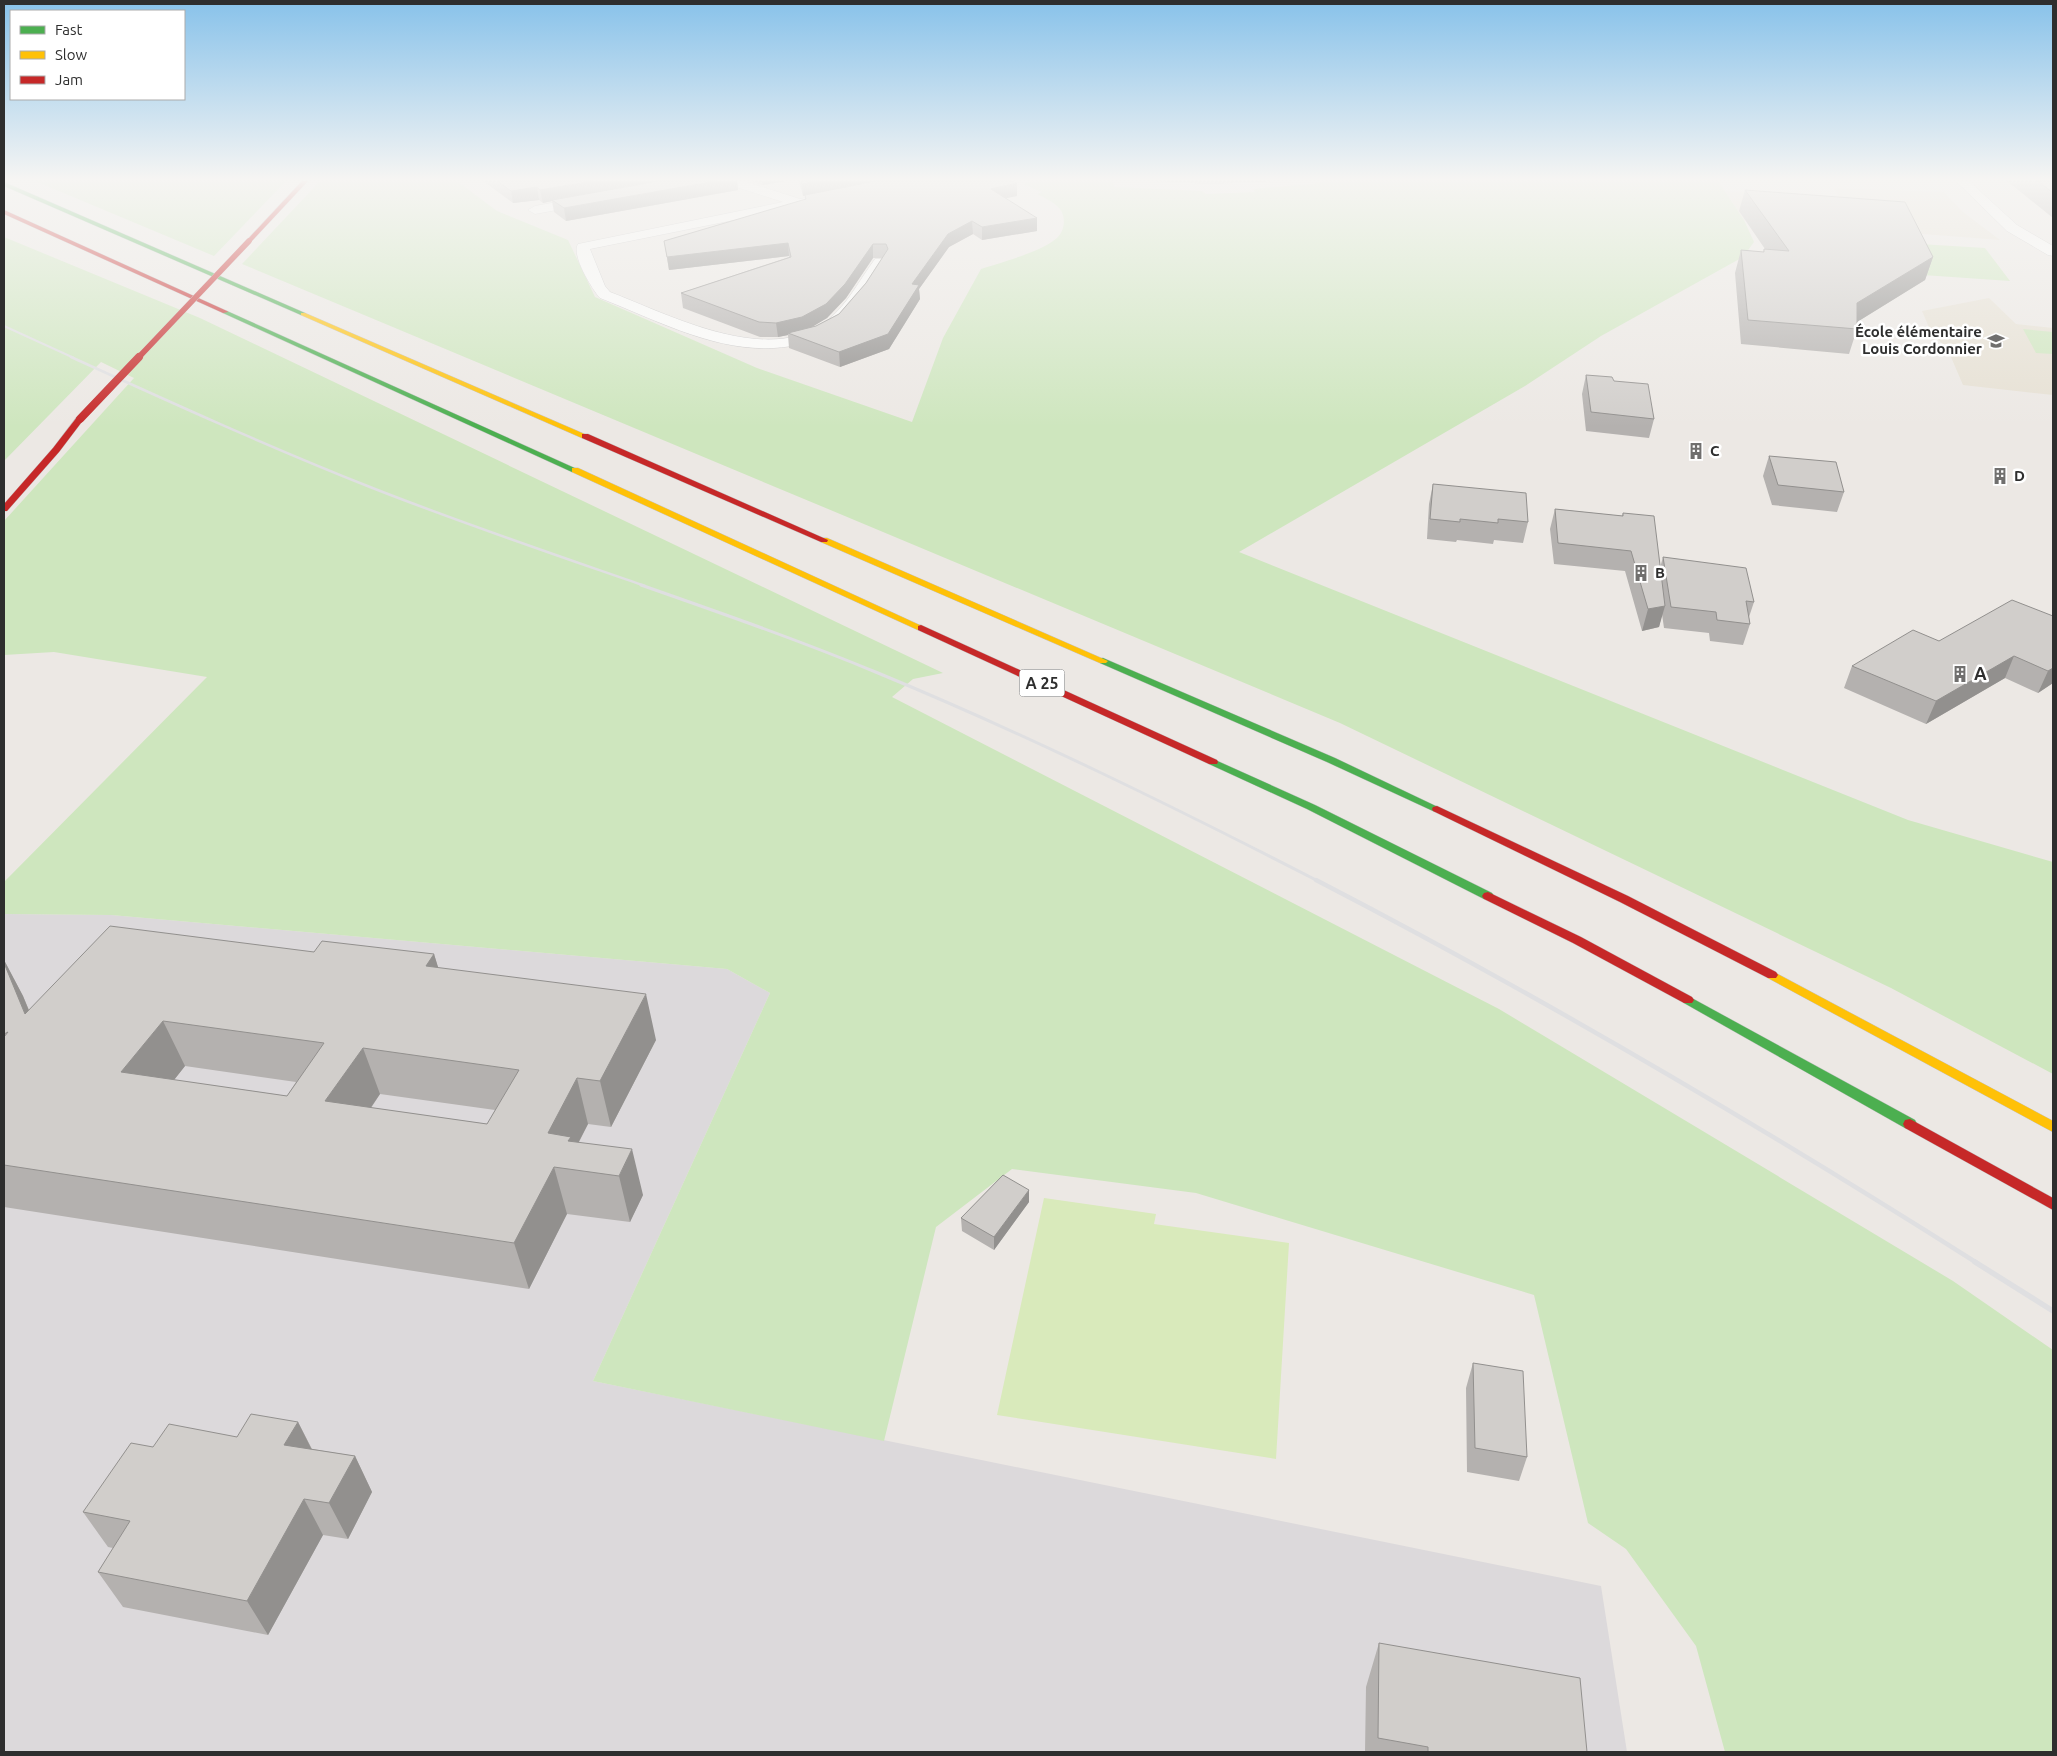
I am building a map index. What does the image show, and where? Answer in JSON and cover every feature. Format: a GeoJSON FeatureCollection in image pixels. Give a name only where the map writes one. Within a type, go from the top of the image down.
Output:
{"type":"FeatureCollection","features":[{"type":"Feature","properties":{"kind":"main road","name":"A 25"},"geometry":{"type":"LineString","coordinates":[[117,263],[722,536],[1311,807],[1594,949],[1724,1019],[2053,1205]]}},
{"type":"Feature","properties":{"kind":"main road","name":"A 25"},"geometry":{"type":"LineString","coordinates":[[186,263],[1331,760],[1480,829],[1665,920],[2053,1127]]}},
{"type":"Feature","properties":{"kind":"main road"},"geometry":{"type":"LineString","coordinates":[[15,479],[80,419],[228,263]]}},
{"type":"Feature","properties":{"kind":"main road"},"geometry":{"type":"LineString","coordinates":[[4,510],[80,419]]}},
{"type":"Feature","properties":{"kind":"street"},"geometry":{"type":"LineString","coordinates":[[588,263],[598,287],[605,295],[713,337],[741,343],[782,342],[803,337],[826,328],[838,320],[879,263]]}},
{"type":"Feature","properties":{"kind":"shaded area","name":"École élémentaire Louis Cordonnier"},"geometry":{"type":"Polygon","coordinates":[[[1989,298],[2016,324],[2053,328],[2053,395],[1963,385],[1948,350],[1931,332],[1922,311],[1989,298]]]}},
{"type":"Feature","properties":{"kind":"shaded area"},"geometry":{"type":"Polygon","coordinates":[[[4,914],[111,915],[727,969],[770,993],[593,1381],[1601,1586],[1627,1752],[4,1752],[4,914]]]}},
{"type":"Feature","properties":{"kind":"green space"},"geometry":{"type":"Polygon","coordinates":[[[4,263],[67,263],[200,318],[943,673],[913,679],[892,697],[1499,1009],[1953,1281],[2053,1350],[2053,1752],[1725,1752],[1696,1646],[1626,1549],[1588,1523],[1534,1295],[1196,1193],[1012,1169],[936,1227],[884,1441],[593,1381],[770,993],[727,969],[111,915],[4,914],[4,882],[207,677],[54,652],[4,655],[4,521],[134,378],[101,362],[4,461],[4,263]]]}},
{"type":"Feature","properties":{"kind":"green space"},"geometry":{"type":"Polygon","coordinates":[[[579,263],[595,297],[757,368],[912,422],[943,338],[981,269],[1000,263],[1732,263],[1601,336],[1525,386],[1239,552],[1908,820],[2053,862],[2053,1074],[1891,988],[1340,723],[242,264],[579,263]]]}},
{"type":"Feature","properties":{"kind":"green space"},"geometry":{"type":"Polygon","coordinates":[[[1819,263],[1996,263],[2010,281],[1821,268],[1819,263]]]}},
{"type":"Feature","properties":{"kind":"green space"},"geometry":{"type":"Polygon","coordinates":[[[2023,329],[2053,332],[2053,354],[2036,353],[2023,329]]]}},
{"type":"Feature","properties":{"kind":"green space"},"geometry":{"type":"Polygon","coordinates":[[[1044,1198],[1156,1214],[1154,1224],[1289,1243],[1276,1459],[997,1415],[1044,1198]]]}},
{"type":"Feature","properties":{"kind":"building"},"geometry":{"type":"Polygon","coordinates":[[[773,263],[860,263],[845,284],[826,304],[802,317],[776,323],[759,322],[681,293],[773,263]]]}},
{"type":"Feature","properties":{"kind":"building"},"geometry":{"type":"Polygon","coordinates":[[[879,263],[927,263],[912,284],[919,285],[888,334],[839,352],[788,333],[816,326],[839,314],[866,283],[879,263]]]}},
{"type":"Feature","properties":{"kind":"building"},"geometry":{"type":"Polygon","coordinates":[[[1742,263],[1923,263],[1857,303],[1857,329],[1748,320],[1742,263]]]}},
{"type":"Feature","properties":{"kind":"building"},"geometry":{"type":"Polygon","coordinates":[[[1586,375],[1612,377],[1614,381],[1648,384],[1654,419],[1591,412],[1586,375]]]}},
{"type":"Feature","properties":{"kind":"building"},"geometry":{"type":"Polygon","coordinates":[[[1769,456],[1836,462],[1844,492],[1778,485],[1769,456]]]}},
{"type":"Feature","properties":{"kind":"building"},"geometry":{"type":"Polygon","coordinates":[[[1433,484],[1526,493],[1528,522],[1498,519],[1498,523],[1460,519],[1460,522],[1430,519],[1433,484]]]}},
{"type":"Feature","properties":{"kind":"building"},"geometry":{"type":"Polygon","coordinates":[[[1555,509],[1623,516],[1623,513],[1654,516],[1665,606],[1648,609],[1631,551],[1558,543],[1555,509]]]}},
{"type":"Feature","properties":{"kind":"building"},"geometry":{"type":"Polygon","coordinates":[[[1663,557],[1746,568],[1754,602],[1746,601],[1750,624],[1717,620],[1716,612],[1671,607],[1663,557]]]}},
{"type":"Feature","properties":{"kind":"building"},"geometry":{"type":"Polygon","coordinates":[[[2012,600],[2053,616],[2053,668],[2048,671],[2014,656],[1936,701],[1852,666],[1913,630],[1939,641],[2012,600]]]}},
{"type":"Feature","properties":{"kind":"building"},"geometry":{"type":"Polygon","coordinates":[[[110,926],[314,952],[322,941],[434,954],[426,966],[646,994],[600,1081],[577,1078],[548,1133],[571,1137],[568,1141],[632,1149],[619,1176],[554,1167],[514,1243],[4,1165],[4,1037],[8,1032],[4,1034],[4,963],[25,1014],[110,926]],[[163,1021],[121,1072],[287,1096],[324,1043],[163,1021]],[[363,1048],[325,1101],[487,1124],[519,1070],[363,1048]]]}},
{"type":"Feature","properties":{"kind":"building"},"geometry":{"type":"Polygon","coordinates":[[[1003,1175],[1029,1190],[994,1237],[961,1218],[1003,1175]]]}},
{"type":"Feature","properties":{"kind":"building"},"geometry":{"type":"Polygon","coordinates":[[[1473,1363],[1523,1371],[1527,1457],[1475,1448],[1473,1363]]]}},
{"type":"Feature","properties":{"kind":"building"},"geometry":{"type":"Polygon","coordinates":[[[251,1414],[298,1422],[284,1445],[355,1456],[329,1503],[304,1499],[247,1601],[98,1572],[130,1521],[83,1512],[131,1443],[153,1447],[169,1424],[237,1437],[251,1414]]]}},
{"type":"Feature","properties":{"kind":"building"},"geometry":{"type":"Polygon","coordinates":[[[1379,1643],[1580,1678],[1587,1752],[1428,1752],[1428,1747],[1378,1738],[1379,1643]]]}},
{"type":"Feature","properties":{"kind":"railway"},"geometry":{"type":"LineString","coordinates":[[4,326],[74,358]]}},
{"type":"Feature","properties":{"kind":"railway"},"geometry":{"type":"LineString","coordinates":[[71,357],[332,472],[473,526],[645,586]]}},
{"type":"Feature","properties":{"kind":"railway"},"geometry":{"type":"LineString","coordinates":[[641,585],[820,650],[990,721],[1210,826],[1318,881]]}},
{"type":"Feature","properties":{"kind":"railway"},"geometry":{"type":"LineString","coordinates":[[1316,880],[1484,970],[1651,1064],[1815,1162],[1977,1263]]}},
{"type":"Feature","properties":{"kind":"railway"},"geometry":{"type":"LineString","coordinates":[[1975,1262],[2053,1311]]}},
{"type":"Feature","properties":{"kind":"traffic: fast"},"geometry":{"type":"LineString","coordinates":[[186,263],[303,314]]}},
{"type":"Feature","properties":{"kind":"traffic: fast"},"geometry":{"type":"LineString","coordinates":[[225,312],[575,470]]}},
{"type":"Feature","properties":{"kind":"traffic: fast"},"geometry":{"type":"LineString","coordinates":[[1103,661],[1331,760],[1437,809]]}},
{"type":"Feature","properties":{"kind":"traffic: fast"},"geometry":{"type":"LineString","coordinates":[[1213,762],[1311,807],[1488,896]]}},
{"type":"Feature","properties":{"kind":"traffic: fast"},"geometry":{"type":"LineString","coordinates":[[1688,1000],[1910,1124]]}},
{"type":"Feature","properties":{"kind":"traffic: slow"},"geometry":{"type":"LineString","coordinates":[[303,314],[585,436]]}},
{"type":"Feature","properties":{"kind":"traffic: slow"},"geometry":{"type":"LineString","coordinates":[[575,470],[921,628]]}},
{"type":"Feature","properties":{"kind":"traffic: slow"},"geometry":{"type":"LineString","coordinates":[[824,540],[1103,661]]}},
{"type":"Feature","properties":{"kind":"traffic: slow"},"geometry":{"type":"LineString","coordinates":[[1772,975],[2053,1127]]}},
{"type":"Feature","properties":{"kind":"traffic: jam"},"geometry":{"type":"LineString","coordinates":[[117,263],[225,312]]}},
{"type":"Feature","properties":{"kind":"traffic: jam"},"geometry":{"type":"LineString","coordinates":[[80,419],[228,263]]}},
{"type":"Feature","properties":{"kind":"traffic: jam"},"geometry":{"type":"LineString","coordinates":[[4,509],[56,450],[80,419]]}},
{"type":"Feature","properties":{"kind":"traffic: jam"},"geometry":{"type":"LineString","coordinates":[[585,436],[824,540]]}},
{"type":"Feature","properties":{"kind":"traffic: jam"},"geometry":{"type":"LineString","coordinates":[[921,628],[1213,762]]}},
{"type":"Feature","properties":{"kind":"traffic: jam"},"geometry":{"type":"LineString","coordinates":[[1437,809],[1624,899],[1772,975]]}},
{"type":"Feature","properties":{"kind":"traffic: jam"},"geometry":{"type":"LineString","coordinates":[[1488,896],[1577,940],[1688,1000]]}},
{"type":"Feature","properties":{"kind":"traffic: jam"},"geometry":{"type":"LineString","coordinates":[[1910,1124],[2053,1205]]}},
{"type":"Feature","properties":{"kind":"place","name":"École élémentaire Louis Cordonnier"},"geometry":{"type":"Point","coordinates":[1996,341]}},
{"type":"Feature","properties":{"kind":"place","name":"C"},"geometry":{"type":"Point","coordinates":[1696,451]}},
{"type":"Feature","properties":{"kind":"place","name":"D"},"geometry":{"type":"Point","coordinates":[2000,476]}},
{"type":"Feature","properties":{"kind":"place","name":"B"},"geometry":{"type":"Point","coordinates":[1641,573]}},
{"type":"Feature","properties":{"kind":"place","name":"A"},"geometry":{"type":"Point","coordinates":[1960,674]}}]}
